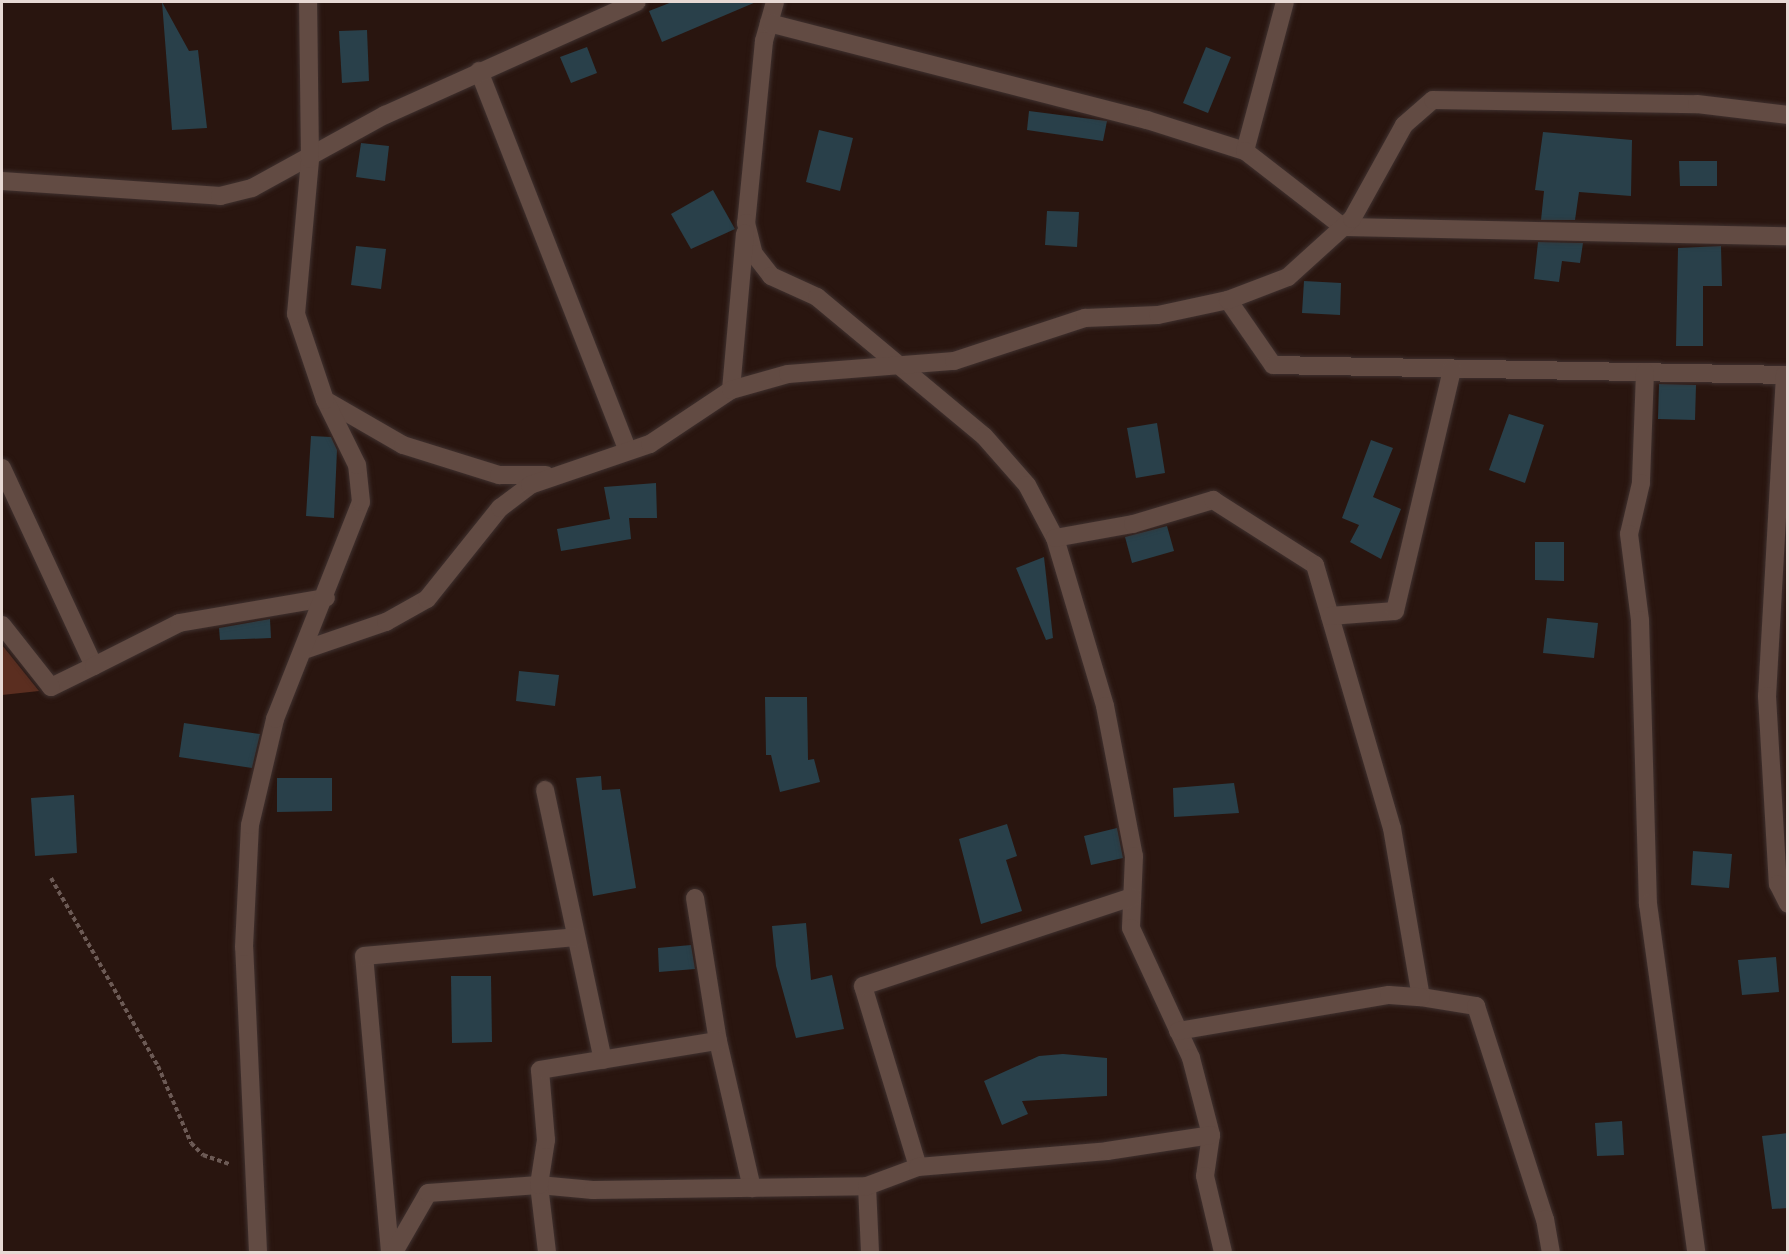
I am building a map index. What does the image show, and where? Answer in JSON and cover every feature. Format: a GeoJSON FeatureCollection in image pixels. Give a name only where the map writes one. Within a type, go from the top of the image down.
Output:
{"type":"FeatureCollection","features":[{"type":"Feature","properties":{"kind":"street"},"geometry":{"type":"LineString","coordinates":[[258,1252],[245,871],[250,825],[275,719],[326,598],[361,502],[357,465],[325,400],[296,314],[310,159],[308,2]]}},
{"type":"Feature","properties":{"kind":"street"},"geometry":{"type":"LineString","coordinates":[[2,181],[220,196],[252,188],[479,71],[637,2]]}},
{"type":"Feature","properties":{"kind":"street"},"geometry":{"type":"LineString","coordinates":[[731,390],[746,223],[769,22],[775,2]]}},
{"type":"Feature","properties":{"kind":"street"},"geometry":{"type":"LineString","coordinates":[[1245,151],[1285,2]]}},
{"type":"Feature","properties":{"kind":"street"},"geometry":{"type":"LineString","coordinates":[[769,22],[1147,120],[1245,151],[1343,227],[1788,236]]}},
{"type":"Feature","properties":{"kind":"street"},"geometry":{"type":"LineString","coordinates":[[479,71],[628,452]]}},
{"type":"Feature","properties":{"kind":"street"},"geometry":{"type":"LineString","coordinates":[[304,650],[386,622],[427,599],[500,508],[530,485],[650,444],[731,390],[788,374],[901,369],[954,361],[1085,318],[1158,315],[1228,300],[1288,277],[1343,227],[1404,125],[1433,100],[1697,104],[1788,115]]}},
{"type":"Feature","properties":{"kind":"street"},"geometry":{"type":"LineString","coordinates":[[746,223],[754,254],[771,276],[817,297],[984,436],[1028,485],[1054,538],[1106,706],[1134,856],[1131,928],[1178,1031],[1211,1135],[1205,1176],[1223,1252]]}},
{"type":"Feature","properties":{"kind":"street"},"geometry":{"type":"LineString","coordinates":[[1228,300],[1273,365],[1786,375],[1767,696],[1778,884],[1788,904]]}},
{"type":"Feature","properties":{"kind":"street"},"geometry":{"type":"LineString","coordinates":[[1330,616],[1395,611],[1452,369]]}},
{"type":"Feature","properties":{"kind":"street"},"geometry":{"type":"LineString","coordinates":[[1644,372],[1641,483],[1629,534],[1640,620],[1648,903],[1696,1252]]}},
{"type":"Feature","properties":{"kind":"street"},"geometry":{"type":"LineString","coordinates":[[325,400],[403,445],[500,475],[557,476]]}},
{"type":"Feature","properties":{"kind":"street"},"geometry":{"type":"LineString","coordinates":[[2,468],[94,666]]}},
{"type":"Feature","properties":{"kind":"street"},"geometry":{"type":"LineString","coordinates":[[1054,538],[1133,524],[1213,501],[1315,565],[1392,828],[1421,997]]}},
{"type":"Feature","properties":{"kind":"street"},"geometry":{"type":"LineString","coordinates":[[2,625],[51,687],[179,623],[326,598]]}},
{"type":"Feature","properties":{"kind":"street"},"geometry":{"type":"LineString","coordinates":[[545,790],[603,1060]]}},
{"type":"Feature","properties":{"kind":"street"},"geometry":{"type":"LineString","coordinates":[[918,1167],[863,986],[1132,897]]}},
{"type":"Feature","properties":{"kind":"street"},"geometry":{"type":"LineString","coordinates":[[695,898],[718,1041],[752,1188]]}},
{"type":"Feature","properties":{"kind":"street"},"geometry":{"type":"LineString","coordinates":[[392,1252],[364,956],[575,937]]}},
{"type":"Feature","properties":{"kind":"street"},"geometry":{"type":"LineString","coordinates":[[1178,1031],[1389,995],[1421,997],[1476,1006],[1545,1219],[1551,1252]]}},
{"type":"Feature","properties":{"kind":"street"},"geometry":{"type":"LineString","coordinates":[[548,1252],[539,1185],[546,1140],[540,1070],[718,1041]]}},
{"type":"Feature","properties":{"kind":"street"},"geometry":{"type":"LineString","coordinates":[[392,1252],[429,1193],[539,1185],[593,1190],[867,1186],[918,1167],[1107,1151],[1211,1135]]}},
{"type":"Feature","properties":{"kind":"street"},"geometry":{"type":"LineString","coordinates":[[867,1186],[870,1252]]}},
{"type":"Feature","properties":{"kind":"path"},"geometry":{"type":"LineString","coordinates":[[51,878],[158,1066],[191,1143],[203,1155],[254,1171]]}},
{"type":"Feature","properties":{"kind":"shaded area"},"geometry":{"type":"Polygon","coordinates":[[[2,645],[39,691],[2,695],[2,645]]]}},
{"type":"Feature","properties":{"kind":"building"},"geometry":{"type":"Polygon","coordinates":[[[162,2],[189,51],[198,50],[207,128],[172,130],[162,2]]]}},
{"type":"Feature","properties":{"kind":"building"},"geometry":{"type":"Polygon","coordinates":[[[672,2],[756,2],[662,42],[649,11],[672,2]]]}},
{"type":"Feature","properties":{"kind":"building"},"geometry":{"type":"Polygon","coordinates":[[[367,30],[369,81],[342,83],[339,31],[367,30]]]}},
{"type":"Feature","properties":{"kind":"building"},"geometry":{"type":"Polygon","coordinates":[[[587,47],[597,73],[571,83],[560,57],[587,47]]]}},
{"type":"Feature","properties":{"kind":"building"},"geometry":{"type":"Polygon","coordinates":[[[1206,47],[1231,57],[1208,113],[1183,103],[1206,47]]]}},
{"type":"Feature","properties":{"kind":"building"},"geometry":{"type":"Polygon","coordinates":[[[1029,111],[1107,121],[1103,141],[1027,130],[1029,111]]]}},
{"type":"Feature","properties":{"kind":"building"},"geometry":{"type":"Polygon","coordinates":[[[819,130],[853,138],[840,191],[806,182],[819,130]]]}},
{"type":"Feature","properties":{"kind":"building"},"geometry":{"type":"Polygon","coordinates":[[[1543,132],[1632,140],[1631,196],[1579,192],[1575,220],[1541,220],[1544,191],[1535,190],[1543,132]]]}},
{"type":"Feature","properties":{"kind":"building"},"geometry":{"type":"Polygon","coordinates":[[[361,143],[389,146],[385,181],[356,177],[361,143]]]}},
{"type":"Feature","properties":{"kind":"building"},"geometry":{"type":"Polygon","coordinates":[[[1679,161],[1717,161],[1717,186],[1680,186],[1679,161]]]}},
{"type":"Feature","properties":{"kind":"building"},"geometry":{"type":"Polygon","coordinates":[[[713,190],[735,229],[691,249],[671,214],[713,190]]]}},
{"type":"Feature","properties":{"kind":"building"},"geometry":{"type":"Polygon","coordinates":[[[1047,211],[1079,212],[1077,247],[1045,245],[1047,211]]]}},
{"type":"Feature","properties":{"kind":"building"},"geometry":{"type":"Polygon","coordinates":[[[1538,242],[1583,243],[1580,263],[1562,261],[1559,282],[1534,279],[1538,242]]]}},
{"type":"Feature","properties":{"kind":"building"},"geometry":{"type":"Polygon","coordinates":[[[356,246],[386,249],[381,289],[351,285],[356,246]]]}},
{"type":"Feature","properties":{"kind":"building"},"geometry":{"type":"Polygon","coordinates":[[[1721,246],[1722,286],[1703,286],[1703,346],[1676,346],[1678,248],[1721,246]]]}},
{"type":"Feature","properties":{"kind":"building"},"geometry":{"type":"Polygon","coordinates":[[[1304,281],[1341,283],[1340,315],[1302,313],[1304,281]]]}},
{"type":"Feature","properties":{"kind":"building"},"geometry":{"type":"Polygon","coordinates":[[[1659,384],[1696,385],[1695,420],[1658,419],[1659,384]]]}},
{"type":"Feature","properties":{"kind":"building"},"geometry":{"type":"Polygon","coordinates":[[[1509,414],[1544,425],[1525,483],[1489,470],[1509,414]]]}},
{"type":"Feature","properties":{"kind":"building"},"geometry":{"type":"Polygon","coordinates":[[[1157,423],[1165,473],[1136,478],[1127,428],[1157,423]]]}},
{"type":"Feature","properties":{"kind":"building"},"geometry":{"type":"Polygon","coordinates":[[[311,436],[331,437],[337,450],[334,518],[306,516],[311,436]]]}},
{"type":"Feature","properties":{"kind":"building"},"geometry":{"type":"Polygon","coordinates":[[[1371,440],[1393,448],[1373,497],[1401,509],[1381,559],[1350,542],[1359,525],[1342,518],[1371,440]]]}},
{"type":"Feature","properties":{"kind":"building"},"geometry":{"type":"Polygon","coordinates":[[[656,483],[657,518],[629,518],[631,539],[561,551],[557,529],[610,519],[604,487],[656,483]]]}},
{"type":"Feature","properties":{"kind":"building"},"geometry":{"type":"Polygon","coordinates":[[[1167,526],[1174,551],[1132,563],[1125,537],[1167,526]]]}},
{"type":"Feature","properties":{"kind":"building"},"geometry":{"type":"Polygon","coordinates":[[[1535,542],[1564,542],[1564,581],[1535,580],[1535,542]]]}},
{"type":"Feature","properties":{"kind":"building"},"geometry":{"type":"Polygon","coordinates":[[[1044,557],[1053,638],[1046,640],[1016,568],[1044,557]]]}},
{"type":"Feature","properties":{"kind":"building"},"geometry":{"type":"Polygon","coordinates":[[[1547,618],[1598,623],[1594,658],[1543,653],[1547,618]]]}},
{"type":"Feature","properties":{"kind":"building"},"geometry":{"type":"Polygon","coordinates":[[[270,619],[271,638],[220,640],[219,628],[270,619]]]}},
{"type":"Feature","properties":{"kind":"building"},"geometry":{"type":"Polygon","coordinates":[[[519,671],[559,675],[555,706],[516,701],[519,671]]]}},
{"type":"Feature","properties":{"kind":"building"},"geometry":{"type":"Polygon","coordinates":[[[765,697],[807,697],[808,760],[814,759],[820,782],[780,792],[771,755],[766,755],[765,697]]]}},
{"type":"Feature","properties":{"kind":"building"},"geometry":{"type":"Polygon","coordinates":[[[184,723],[260,734],[252,768],[179,757],[184,723]]]}},
{"type":"Feature","properties":{"kind":"building"},"geometry":{"type":"Polygon","coordinates":[[[601,776],[602,790],[620,789],[636,888],[593,896],[576,778],[601,776]]]}},
{"type":"Feature","properties":{"kind":"building"},"geometry":{"type":"Polygon","coordinates":[[[277,778],[332,778],[332,811],[277,812],[277,778]]]}},
{"type":"Feature","properties":{"kind":"building"},"geometry":{"type":"Polygon","coordinates":[[[1234,783],[1239,813],[1174,817],[1173,788],[1234,783]]]}},
{"type":"Feature","properties":{"kind":"building"},"geometry":{"type":"Polygon","coordinates":[[[74,795],[77,853],[35,856],[31,798],[74,795]]]}},
{"type":"Feature","properties":{"kind":"building"},"geometry":{"type":"Polygon","coordinates":[[[1007,824],[1017,856],[1006,860],[1022,911],[981,924],[959,839],[1007,824]]]}},
{"type":"Feature","properties":{"kind":"building"},"geometry":{"type":"Polygon","coordinates":[[[1117,828],[1123,858],[1091,865],[1084,836],[1117,828]]]}},
{"type":"Feature","properties":{"kind":"building"},"geometry":{"type":"Polygon","coordinates":[[[1693,851],[1732,854],[1729,888],[1691,885],[1693,851]]]}},
{"type":"Feature","properties":{"kind":"building"},"geometry":{"type":"Polygon","coordinates":[[[806,923],[811,980],[832,975],[844,1029],[796,1038],[776,966],[772,926],[806,923]]]}},
{"type":"Feature","properties":{"kind":"building"},"geometry":{"type":"Polygon","coordinates":[[[691,945],[695,969],[659,972],[658,948],[691,945]]]}},
{"type":"Feature","properties":{"kind":"building"},"geometry":{"type":"Polygon","coordinates":[[[1776,957],[1779,992],[1742,995],[1738,960],[1776,957]]]}},
{"type":"Feature","properties":{"kind":"building"},"geometry":{"type":"Polygon","coordinates":[[[451,976],[491,976],[492,1042],[452,1043],[451,976]]]}},
{"type":"Feature","properties":{"kind":"building"},"geometry":{"type":"Polygon","coordinates":[[[1063,1054],[1107,1058],[1107,1096],[1022,1101],[1028,1114],[1002,1125],[984,1081],[1039,1056],[1063,1054]]]}},
{"type":"Feature","properties":{"kind":"building"},"geometry":{"type":"Polygon","coordinates":[[[1622,1121],[1624,1155],[1597,1156],[1595,1123],[1622,1121]]]}},
{"type":"Feature","properties":{"kind":"building"},"geometry":{"type":"Polygon","coordinates":[[[1788,1133],[1788,1208],[1772,1209],[1762,1136],[1788,1133]]]}}]}
